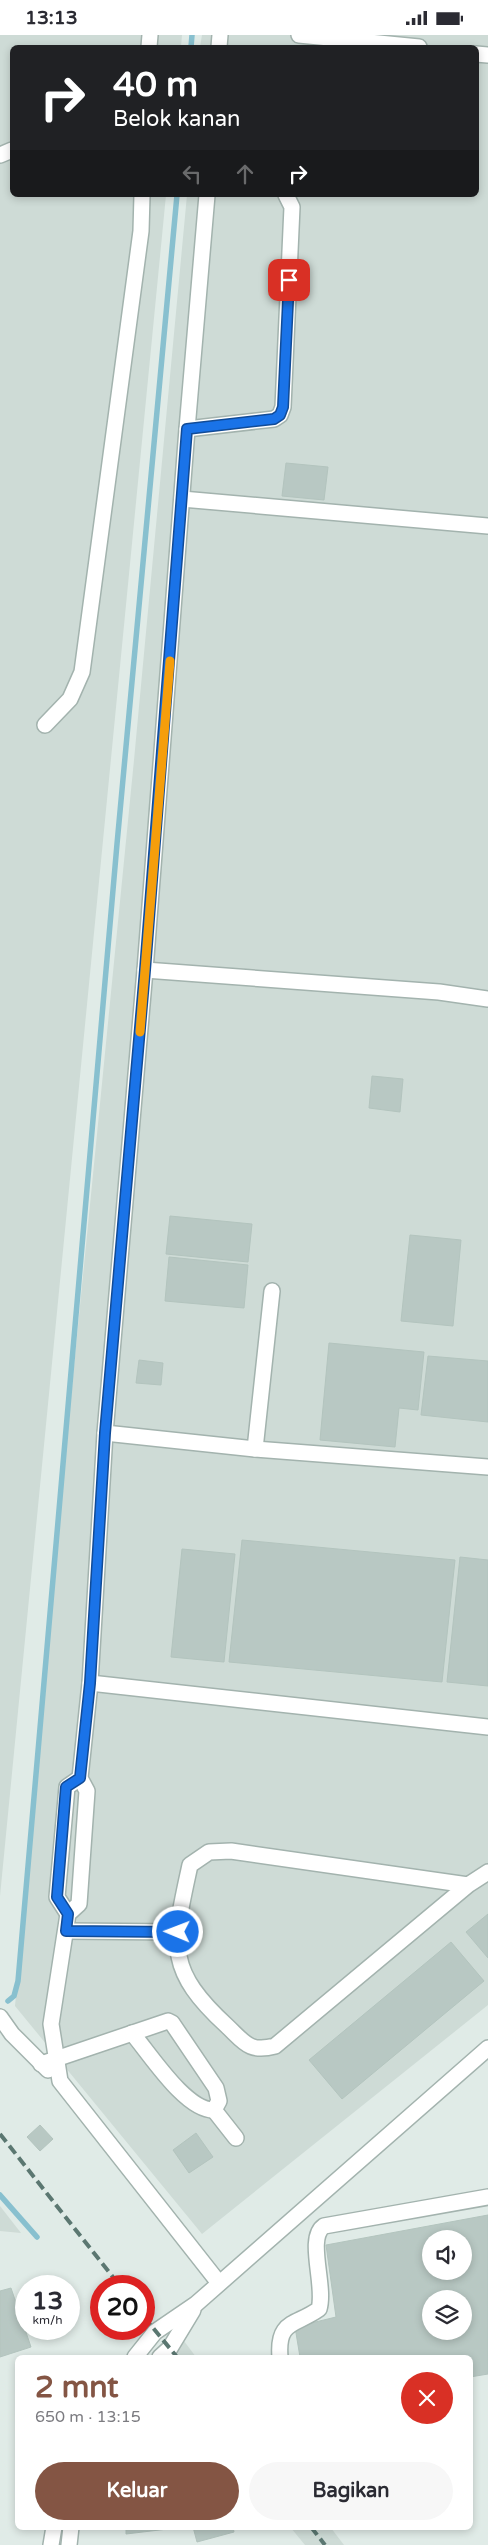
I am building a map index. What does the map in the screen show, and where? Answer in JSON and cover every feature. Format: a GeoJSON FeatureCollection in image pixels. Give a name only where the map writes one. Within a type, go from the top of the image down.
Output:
{"type":"FeatureCollection","features":[{"type":"Feature","properties":{"kind":"street"},"geometry":{"type":"LineString","coordinates":[[299,35],[399,45]]}},
{"type":"Feature","properties":{"kind":"street"},"geometry":{"type":"LineString","coordinates":[[45,725],[70,699],[82,671],[141,231],[142,197]]}},
{"type":"Feature","properties":{"kind":"street"},"geometry":{"type":"LineString","coordinates":[[68,1914],[79,1904],[87,1791],[80,1778],[90,1683],[105,1433],[145,970],[207,197]]}},
{"type":"Feature","properties":{"kind":"street"},"geometry":{"type":"LineString","coordinates":[[187,429],[274,419],[280,415],[283,407],[292,207],[287,197]]}},
{"type":"Feature","properties":{"kind":"street"},"geometry":{"type":"LineString","coordinates":[[182,499],[488,526]]}},
{"type":"Feature","properties":{"kind":"street"},"geometry":{"type":"LineString","coordinates":[[145,970],[439,993],[488,999]]}},
{"type":"Feature","properties":{"kind":"street"},"geometry":{"type":"LineString","coordinates":[[255,1449],[272,1291]]}},
{"type":"Feature","properties":{"kind":"street"},"geometry":{"type":"LineString","coordinates":[[105,1433],[255,1449],[488,1467]]}},
{"type":"Feature","properties":{"kind":"street"},"geometry":{"type":"LineString","coordinates":[[90,1683],[488,1727]]}},
{"type":"Feature","properties":{"kind":"street"},"geometry":{"type":"LineString","coordinates":[[60,2081],[51,2024],[68,1914],[57,1897],[66,1787],[80,1778]]}},
{"type":"Feature","properties":{"kind":"street"},"geometry":{"type":"LineString","coordinates":[[468,1885],[231,1851],[208,1852],[190,1865],[178,1919],[178,1961],[187,1981],[204,2004],[250,2048],[261,2050],[275,2046],[468,1885],[488,1872]]}},
{"type":"Feature","properties":{"kind":"street"},"geometry":{"type":"LineString","coordinates":[[66,1931],[178,1932]]}},
{"type":"Feature","properties":{"kind":"street"},"geometry":{"type":"LineString","coordinates":[[0,2017],[12,2034],[60,2081],[219,2283]]}},
{"type":"Feature","properties":{"kind":"street"},"geometry":{"type":"LineString","coordinates":[[41,2064],[164,2021],[172,2023],[216,2088],[218,2101],[214,2110]]}},
{"type":"Feature","properties":{"kind":"street"},"geometry":{"type":"LineString","coordinates":[[132,2033],[189,2101],[202,2109],[214,2110],[236,2138]]}},
{"type":"Feature","properties":{"kind":"street"},"geometry":{"type":"LineString","coordinates":[[137,2355],[155,2332],[196,2304],[488,2047]]}},
{"type":"Feature","properties":{"kind":"street"},"geometry":{"type":"LineString","coordinates":[[280,2355],[280,2336],[284,2328],[319,2309],[322,2290],[315,2242],[319,2230],[324,2226],[488,2197]]}},
{"type":"Feature","properties":{"kind":"street"},"geometry":{"type":"LineString","coordinates":[[162,2355],[170,2348],[196,2304]]}},
{"type":"Feature","properties":{"kind":"street"},"geometry":{"type":"LineString","coordinates":[[50,2545],[53,2530]]}},
{"type":"Feature","properties":{"kind":"street"},"geometry":{"type":"LineString","coordinates":[[69,2545],[71,2530]]}},
{"type":"Feature","properties":{"kind":"shaded area"},"geometry":{"type":"Polygon","coordinates":[[[0,35],[182,35],[181,45],[10,45],[10,197],[166,197],[0,1896],[0,35]]]}},
{"type":"Feature","properties":{"kind":"shaded area"},"geometry":{"type":"Polygon","coordinates":[[[202,35],[488,35],[488,2005],[202,2234],[15,2006],[69,1417],[134,760],[187,197],[479,197],[479,45],[200,45],[202,35]]]}},
{"type":"Feature","properties":{"kind":"shaded area"},"geometry":{"type":"Polygon","coordinates":[[[0,2206],[21,2233],[0,2231],[0,2206]]]}},
{"type":"Feature","properties":{"kind":"shaded area"},"geometry":{"type":"Polygon","coordinates":[[[184,2341],[194,2355],[171,2355],[184,2341]]]}},
{"type":"Feature","properties":{"kind":"shaded area"},"geometry":{"type":"Polygon","coordinates":[[[293,2530],[333,2530],[344,2545],[305,2545],[293,2530]]]}},
{"type":"Feature","properties":{"kind":"building"},"geometry":{"type":"Polygon","coordinates":[[[286,463],[328,467],[324,500],[282,496],[286,463]]]}},
{"type":"Feature","properties":{"kind":"building"},"geometry":{"type":"Polygon","coordinates":[[[372,1076],[403,1079],[400,1112],[369,1108],[372,1076]]]}},
{"type":"Feature","properties":{"kind":"building"},"geometry":{"type":"Polygon","coordinates":[[[170,1216],[252,1224],[248,1262],[166,1254],[170,1216]]]}},
{"type":"Feature","properties":{"kind":"building"},"geometry":{"type":"Polygon","coordinates":[[[410,1235],[461,1240],[453,1326],[401,1321],[410,1235]]]}},
{"type":"Feature","properties":{"kind":"building"},"geometry":{"type":"Polygon","coordinates":[[[169,1257],[248,1265],[244,1308],[165,1301],[169,1257]]]}},
{"type":"Feature","properties":{"kind":"building"},"geometry":{"type":"Polygon","coordinates":[[[329,1343],[424,1352],[418,1410],[399,1408],[395,1447],[320,1440],[329,1343]]]}},
{"type":"Feature","properties":{"kind":"building"},"geometry":{"type":"Polygon","coordinates":[[[428,1356],[488,1361],[488,1422],[421,1415],[428,1356]]]}},
{"type":"Feature","properties":{"kind":"building"},"geometry":{"type":"Polygon","coordinates":[[[139,1360],[163,1363],[161,1385],[136,1383],[139,1360]]]}},
{"type":"Feature","properties":{"kind":"building"},"geometry":{"type":"Polygon","coordinates":[[[242,1540],[455,1560],[442,1682],[229,1662],[242,1540]]]}},
{"type":"Feature","properties":{"kind":"building"},"geometry":{"type":"Polygon","coordinates":[[[182,1549],[235,1554],[224,1662],[171,1657],[182,1549]]]}},
{"type":"Feature","properties":{"kind":"building"},"geometry":{"type":"Polygon","coordinates":[[[460,1557],[488,1560],[488,1686],[447,1682],[460,1557]]]}},
{"type":"Feature","properties":{"kind":"building"},"geometry":{"type":"Polygon","coordinates":[[[488,1914],[488,1958],[466,1932],[488,1914]]]}},
{"type":"Feature","properties":{"kind":"building"},"geometry":{"type":"Polygon","coordinates":[[[451,1942],[484,1981],[342,2099],[309,2060],[451,1942]]]}},
{"type":"Feature","properties":{"kind":"building"},"geometry":{"type":"Polygon","coordinates":[[[40,2125],[53,2139],[40,2151],[27,2137],[40,2125]]]}},
{"type":"Feature","properties":{"kind":"building"},"geometry":{"type":"Polygon","coordinates":[[[196,2133],[213,2157],[189,2173],[173,2150],[196,2133]]]}},
{"type":"Feature","properties":{"kind":"building"},"geometry":{"type":"Polygon","coordinates":[[[488,2215],[488,2374],[473,2376],[473,2355],[300,2355],[295,2327],[336,2317],[326,2245],[488,2215]]]}},
{"type":"Feature","properties":{"kind":"building"},"geometry":{"type":"Polygon","coordinates":[[[11,2288],[15,2300],[15,2340],[29,2340],[31,2347],[0,2357],[0,2291],[11,2288]]]}},
{"type":"Feature","properties":{"kind":"building"},"geometry":{"type":"Polygon","coordinates":[[[126,2530],[159,2530],[126,2534],[126,2530]]]}},
{"type":"Feature","properties":{"kind":"building"},"geometry":{"type":"Polygon","coordinates":[[[194,2530],[234,2530],[234,2532],[197,2542],[194,2530]]]}},
{"type":"Feature","properties":{"kind":"waterway"},"geometry":{"type":"LineString","coordinates":[[191,45],[192,35]]}},
{"type":"Feature","properties":{"kind":"waterway"},"geometry":{"type":"LineString","coordinates":[[8,2001],[14,1996],[18,1981],[117,844],[177,197]]}},
{"type":"Feature","properties":{"kind":"waterway"},"geometry":{"type":"LineString","coordinates":[[0,2195],[37,2237]]}},
{"type":"Feature","properties":{"kind":"railway"},"geometry":{"type":"LineString","coordinates":[[0,2134],[111,2275]]}},
{"type":"Feature","properties":{"kind":"railway"},"geometry":{"type":"LineString","coordinates":[[155,2330],[175,2355]]}},
{"type":"Feature","properties":{"kind":"railway"},"geometry":{"type":"LineString","coordinates":[[313,2530],[325,2545]]}},
{"type":"Feature","properties":{"kind":"slow traffic"},"geometry":{"type":"LineString","coordinates":[[140,1032],[170,661]]}},
{"type":"Feature","properties":{"kind":"route"},"geometry":{"type":"LineString","coordinates":[[178,1932],[66,1931],[68,1914],[57,1897],[66,1787],[80,1778],[90,1683],[105,1433],[145,970],[187,429],[274,419],[280,415],[283,407],[289,280]]}}]}
